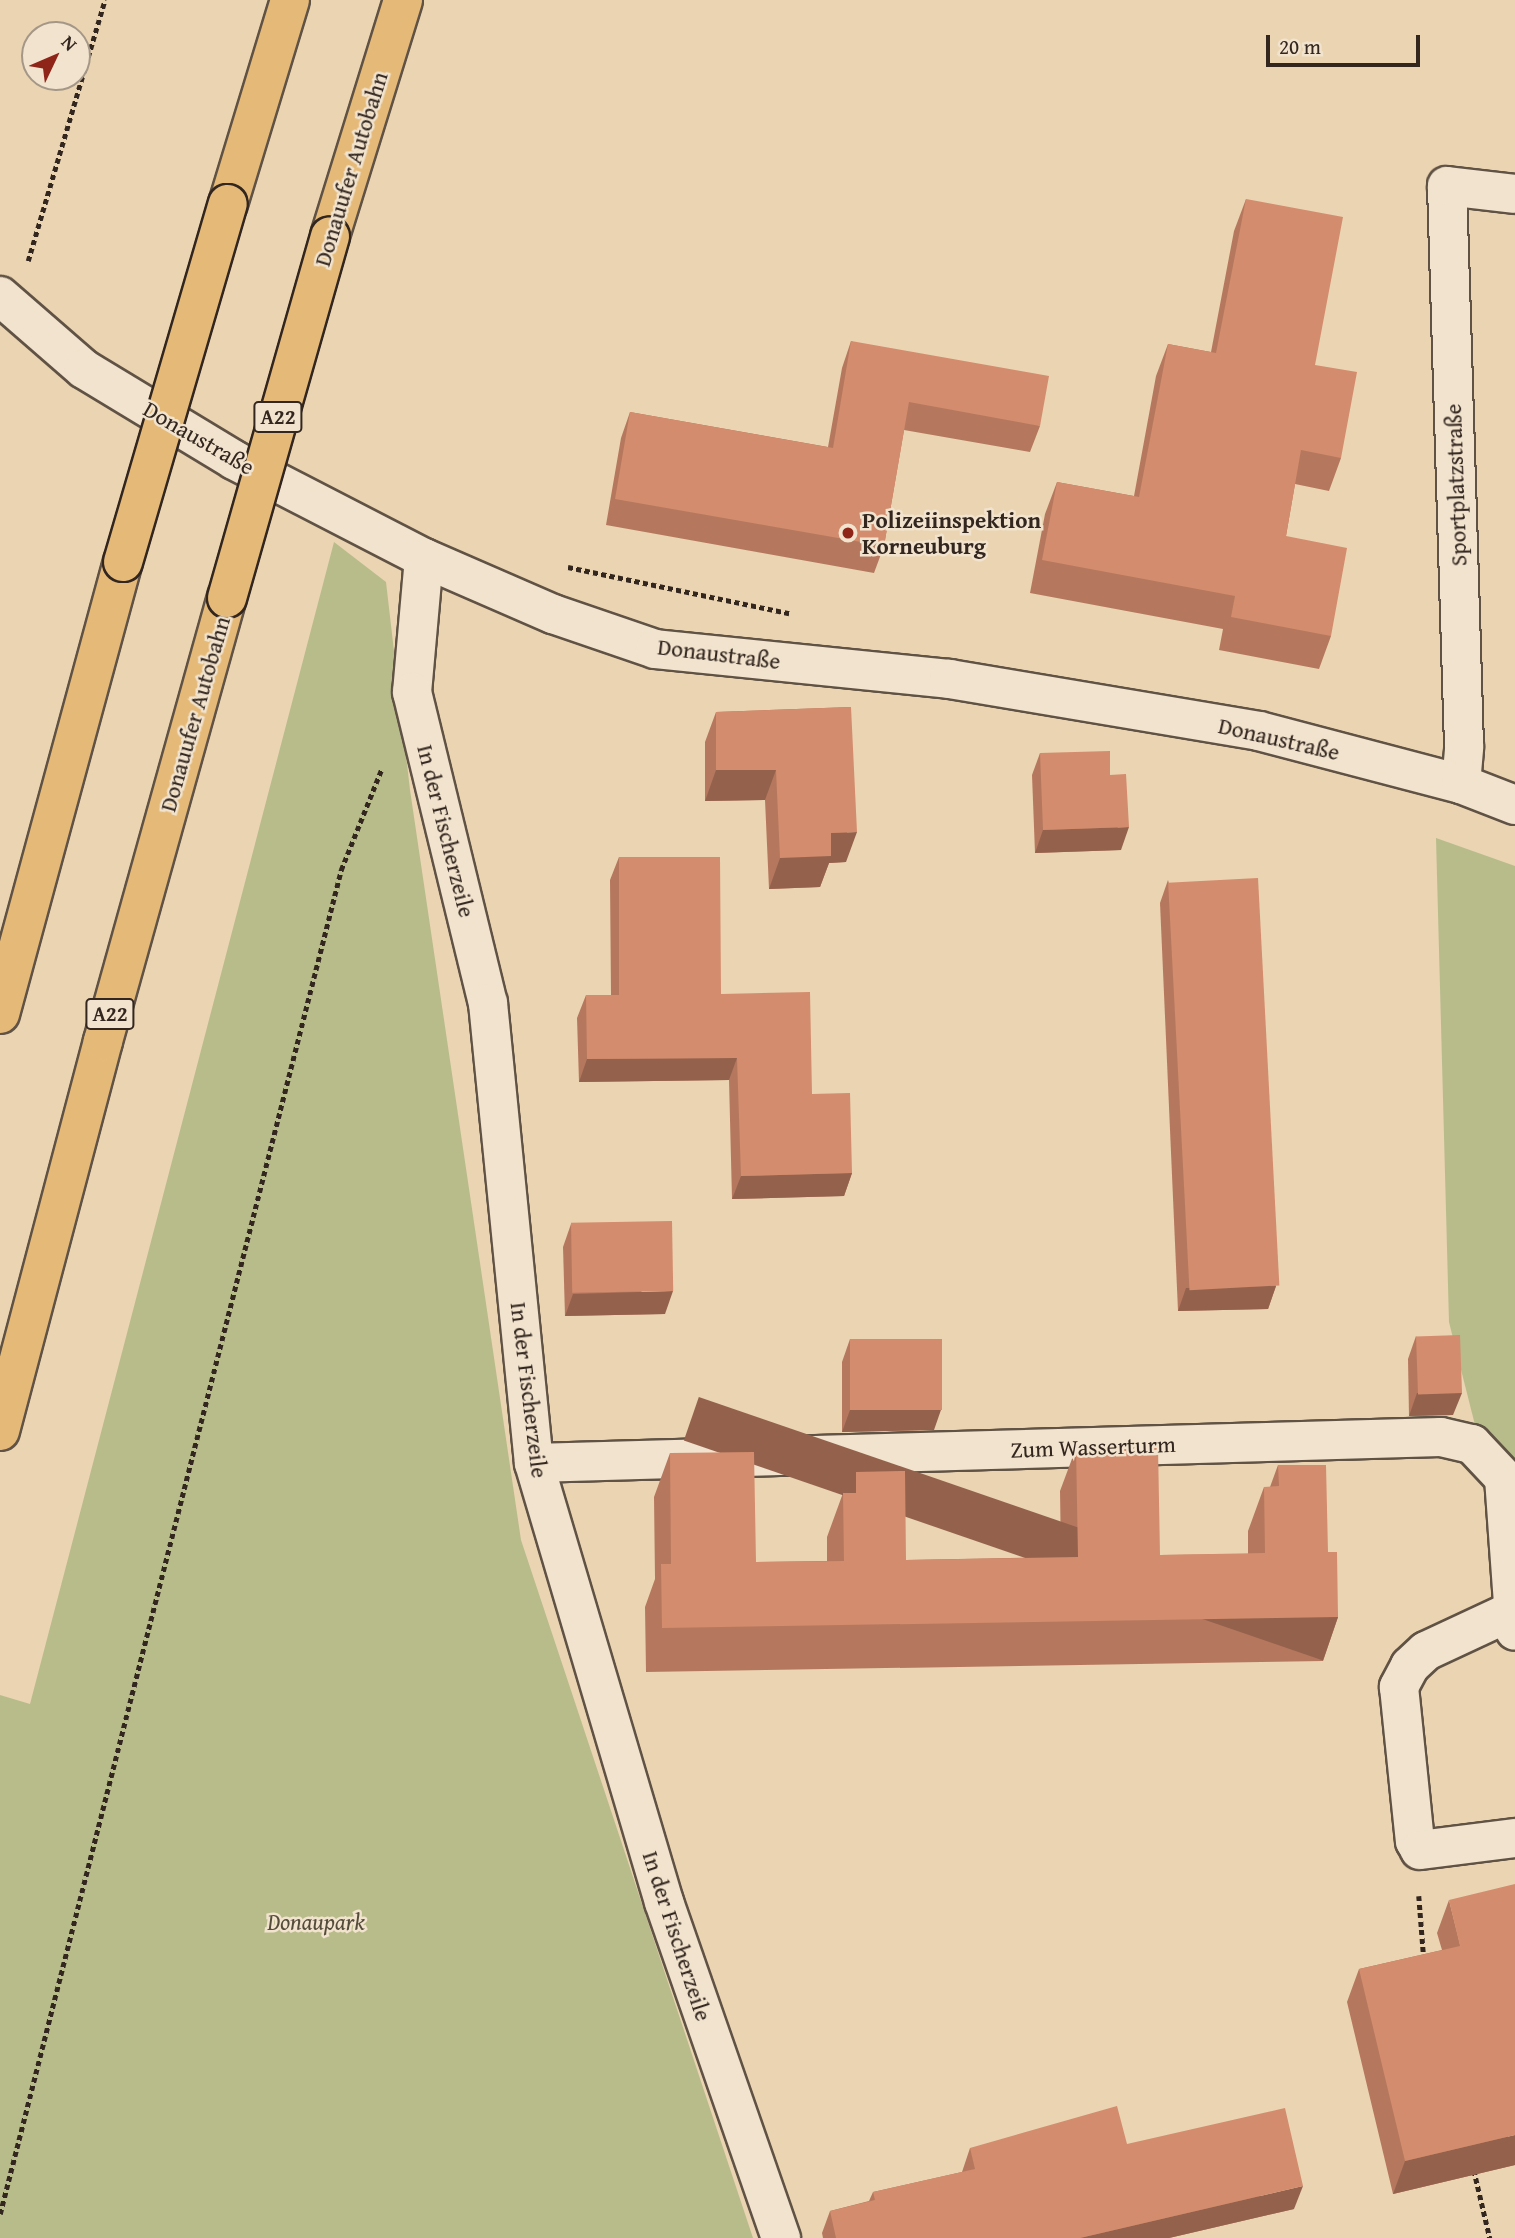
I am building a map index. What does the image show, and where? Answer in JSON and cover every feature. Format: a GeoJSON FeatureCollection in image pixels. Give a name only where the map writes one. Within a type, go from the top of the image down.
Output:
{"type":"FeatureCollection","features":[{"type":"Feature","properties":{"kind":"highway"},"geometry":{"type":"LineString","coordinates":[[0,1014],[123,562],[290,0]]}},
{"type":"Feature","properties":{"kind":"highway","name":"Donauufer Autobahn"},"geometry":{"type":"LineString","coordinates":[[0,1431],[103,1041],[227,598],[330,236],[403,0]]}},
{"type":"Feature","properties":{"kind":"street","name":"Sportplatzstraße"},"geometry":{"type":"LineString","coordinates":[[1461,784],[1464,746],[1447,186],[1515,194]]}},
{"type":"Feature","properties":{"kind":"street","name":"Donaustraße"},"geometry":{"type":"LineString","coordinates":[[7,303],[84,369],[234,460],[424,558],[553,614],[655,649],[949,678],[1259,731],[1461,784],[1515,805]]}},
{"type":"Feature","properties":{"kind":"street","name":"In der Fischerzeile"},"geometry":{"type":"LineString","coordinates":[[424,558],[412,692],[488,1003],[534,1463],[664,1902],[781,2238]]}},
{"type":"Feature","properties":{"kind":"street","name":"Zum Wasserturm"},"geometry":{"type":"LineString","coordinates":[[534,1463],[1441,1437],[1472,1444],[1504,1478],[1514,1620],[1426,1651],[1410,1666],[1399,1687],[1415,1841],[1420,1850]]}},
{"type":"Feature","properties":{"kind":"street"},"geometry":{"type":"LineString","coordinates":[[1420,1850],[1515,1838]]}},
{"type":"Feature","properties":{"kind":"path"},"geometry":{"type":"LineString","coordinates":[[7,303],[105,0]]}},
{"type":"Feature","properties":{"kind":"path"},"geometry":{"type":"LineString","coordinates":[[0,2214],[341,870],[412,692]]}},
{"type":"Feature","properties":{"kind":"path"},"geometry":{"type":"LineString","coordinates":[[1420,1850],[1425,1964]]}},
{"type":"Feature","properties":{"kind":"path"},"geometry":{"type":"LineString","coordinates":[[1471,2160],[1490,2238]]}},
{"type":"Feature","properties":{"kind":"green space","name":"Donaupark"},"geometry":{"type":"Polygon","coordinates":[[[334,542],[386,582],[410,790],[521,1540],[753,2238],[0,2238],[0,1695],[30,1704],[334,542]]]}},
{"type":"Feature","properties":{"kind":"green space"},"geometry":{"type":"Polygon","coordinates":[[[1436,838],[1515,866],[1515,1460],[1475,1425],[1449,1322],[1436,838]]]}},
{"type":"Feature","properties":{"kind":"building"},"geometry":{"type":"Polygon","coordinates":[[[1246,199],[1343,217],[1315,365],[1357,372],[1341,458],[1301,450],[1286,536],[1347,548],[1331,636],[1231,617],[1235,596],[1042,560],[1057,482],[1139,497],[1168,344],[1216,353],[1246,199]]]}},
{"type":"Feature","properties":{"kind":"building"},"geometry":{"type":"Polygon","coordinates":[[[851,341],[1049,376],[1040,426],[909,402],[884,546],[615,499],[630,412],[833,448],[851,341]]]}},
{"type":"Feature","properties":{"kind":"building"},"geometry":{"type":"Polygon","coordinates":[[[851,707],[857,832],[831,833],[831,856],[780,858],[776,770],[716,770],[716,712],[851,707]]]}},
{"type":"Feature","properties":{"kind":"building"},"geometry":{"type":"Polygon","coordinates":[[[1110,751],[1110,775],[1126,774],[1129,827],[1043,830],[1040,753],[1110,751]]]}},
{"type":"Feature","properties":{"kind":"building"},"geometry":{"type":"Polygon","coordinates":[[[619,857],[720,857],[721,994],[810,992],[812,1094],[850,1093],[852,1173],[741,1176],[737,1058],[587,1059],[586,995],[619,995],[619,857]]]}},
{"type":"Feature","properties":{"kind":"building"},"geometry":{"type":"Polygon","coordinates":[[[1258,878],[1279,1285],[1189,1290],[1168,883],[1258,878]]]}},
{"type":"Feature","properties":{"kind":"building"},"geometry":{"type":"Polygon","coordinates":[[[672,1221],[673,1291],[572,1293],[571,1223],[672,1221]]]}},
{"type":"Feature","properties":{"kind":"building"},"geometry":{"type":"Polygon","coordinates":[[[1460,1335],[1462,1393],[1418,1395],[1416,1337],[1460,1335]]]}},
{"type":"Feature","properties":{"kind":"building"},"geometry":{"type":"Polygon","coordinates":[[[850,1339],[942,1339],[942,1410],[850,1410],[850,1339]]]}},
{"type":"Feature","properties":{"kind":"building"},"geometry":{"type":"Polygon","coordinates":[[[1158,1447],[1160,1555],[1265,1553],[1264,1487],[1279,1486],[1278,1465],[1326,1465],[1328,1552],[1337,1552],[1338,1617],[662,1628],[661,1564],[671,1564],[670,1453],[754,1452],[756,1562],[844,1561],[843,1493],[856,1493],[856,1472],[905,1471],[906,1560],[1078,1557],[1076,1448],[1158,1447]]]}},
{"type":"Feature","properties":{"kind":"building"},"geometry":{"type":"Polygon","coordinates":[[[1515,1884],[1515,2135],[1405,2161],[1359,1969],[1460,1946],[1449,1900],[1515,1884]]]}},
{"type":"Feature","properties":{"kind":"building"},"geometry":{"type":"Polygon","coordinates":[[[1117,2106],[1127,2144],[1285,2108],[1303,2186],[1080,2238],[836,2238],[830,2211],[875,2200],[873,2192],[975,2169],[970,2148],[1117,2106]]]}},
{"type":"Feature","properties":{"kind":"place","name":"Polizeiinspektion Korneuburg"},"geometry":{"type":"Point","coordinates":[848,533]}}]}
